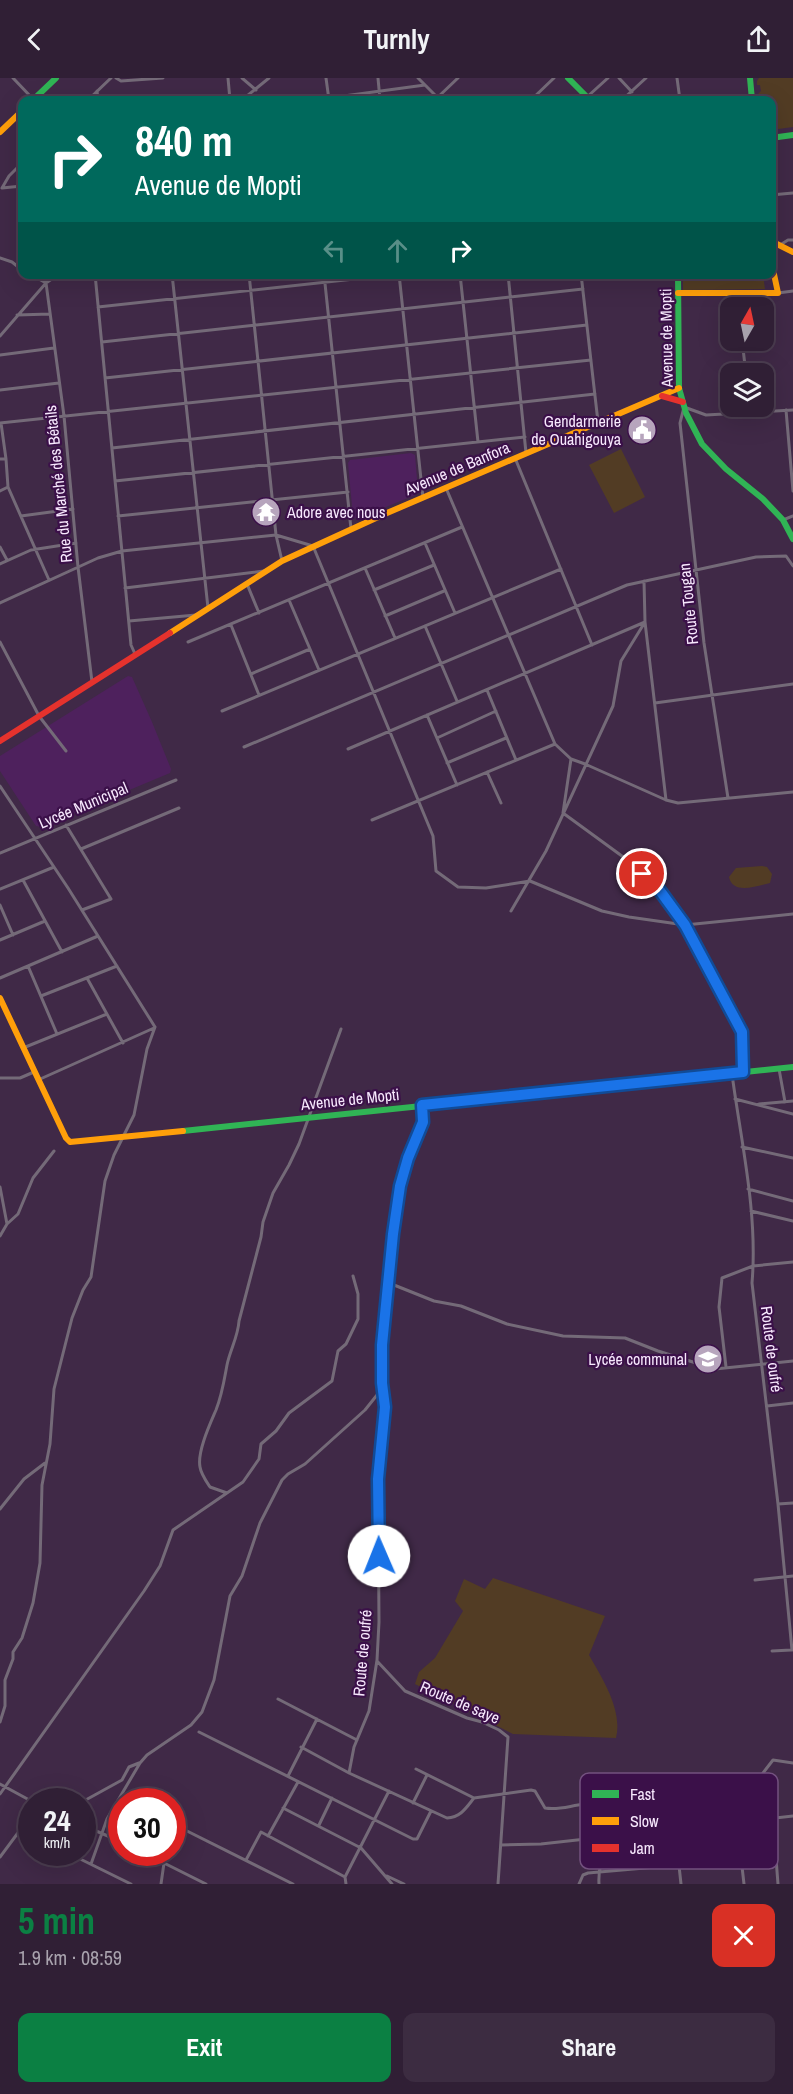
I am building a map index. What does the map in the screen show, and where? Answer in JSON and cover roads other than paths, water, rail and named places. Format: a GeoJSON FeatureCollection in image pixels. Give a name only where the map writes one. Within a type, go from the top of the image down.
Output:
{"type":"FeatureCollection","features":[{"type":"Feature","properties":{"kind":"main road"},"geometry":{"type":"LineString","coordinates":[[38,96],[57,78]]}},
{"type":"Feature","properties":{"kind":"main road"},"geometry":{"type":"LineString","coordinates":[[568,78],[585,96]]}},
{"type":"Feature","properties":{"kind":"main road"},"geometry":{"type":"LineString","coordinates":[[750,78],[752,96]]}},
{"type":"Feature","properties":{"kind":"main road"},"geometry":{"type":"LineString","coordinates":[[0,132],[18,115]]}},
{"type":"Feature","properties":{"kind":"main road"},"geometry":{"type":"LineString","coordinates":[[776,137],[793,135]]}},
{"type":"Feature","properties":{"kind":"main road"},"geometry":{"type":"LineString","coordinates":[[776,243],[793,252]]}},
{"type":"Feature","properties":{"kind":"main road","name":"Avenue de Mopti"},"geometry":{"type":"LineString","coordinates":[[678,279],[679,388],[691,426],[713,457],[763,499],[783,520],[793,538]]}},
{"type":"Feature","properties":{"kind":"main road"},"geometry":{"type":"LineString","coordinates":[[678,293],[778,292],[775,279]]}},
{"type":"Feature","properties":{"kind":"main road","name":"Avenue de Banfora"},"geometry":{"type":"LineString","coordinates":[[0,741],[282,561],[679,388]]}},
{"type":"Feature","properties":{"kind":"main road"},"geometry":{"type":"LineString","coordinates":[[661,396],[683,404]]}},
{"type":"Feature","properties":{"kind":"main road","name":"Avenue de Mopti"},"geometry":{"type":"LineString","coordinates":[[0,998],[66,1138],[70,1142],[793,1067]]}},
{"type":"Feature","properties":{"kind":"street"},"geometry":{"type":"LineString","coordinates":[[13,78],[30,96]]}},
{"type":"Feature","properties":{"kind":"street"},"geometry":{"type":"LineString","coordinates":[[92,96],[111,78]]}},
{"type":"Feature","properties":{"kind":"street"},"geometry":{"type":"LineString","coordinates":[[116,78],[121,81],[163,78]]}},
{"type":"Feature","properties":{"kind":"street"},"geometry":{"type":"LineString","coordinates":[[228,78],[230,96]]}},
{"type":"Feature","properties":{"kind":"street"},"geometry":{"type":"LineString","coordinates":[[243,78],[256,90]]}},
{"type":"Feature","properties":{"kind":"street"},"geometry":{"type":"LineString","coordinates":[[248,96],[269,78]]}},
{"type":"Feature","properties":{"kind":"street"},"geometry":{"type":"LineString","coordinates":[[326,78],[329,96]]}},
{"type":"Feature","properties":{"kind":"street"},"geometry":{"type":"LineString","coordinates":[[378,78],[380,96]]}},
{"type":"Feature","properties":{"kind":"street"},"geometry":{"type":"LineString","coordinates":[[418,78],[435,96]]}},
{"type":"Feature","properties":{"kind":"street"},"geometry":{"type":"LineString","coordinates":[[441,96],[458,78]]}},
{"type":"Feature","properties":{"kind":"street"},"geometry":{"type":"LineString","coordinates":[[535,96],[554,78]]}},
{"type":"Feature","properties":{"kind":"street"},"geometry":{"type":"LineString","coordinates":[[591,96],[608,78]]}},
{"type":"Feature","properties":{"kind":"street"},"geometry":{"type":"LineString","coordinates":[[619,78],[632,92]]}},
{"type":"Feature","properties":{"kind":"street"},"geometry":{"type":"LineString","coordinates":[[627,96],[646,78]]}},
{"type":"Feature","properties":{"kind":"street"},"geometry":{"type":"LineString","coordinates":[[677,78],[679,96]]}},
{"type":"Feature","properties":{"kind":"street"},"geometry":{"type":"LineString","coordinates":[[350,96],[425,85]]}},
{"type":"Feature","properties":{"kind":"street"},"geometry":{"type":"LineString","coordinates":[[97,91],[98,96]]}},
{"type":"Feature","properties":{"kind":"street"},"geometry":{"type":"LineString","coordinates":[[1,188],[18,167]]}},
{"type":"Feature","properties":{"kind":"street"},"geometry":{"type":"LineString","coordinates":[[1,188],[18,186]]}},
{"type":"Feature","properties":{"kind":"street"},"geometry":{"type":"LineString","coordinates":[[776,195],[793,193]]}},
{"type":"Feature","properties":{"kind":"street"},"geometry":{"type":"LineString","coordinates":[[780,245],[793,240]]}},
{"type":"Feature","properties":{"kind":"street"},"geometry":{"type":"LineString","coordinates":[[0,258],[18,267]]}},
{"type":"Feature","properties":{"kind":"street"},"geometry":{"type":"LineString","coordinates":[[39,279],[46,283]]}},
{"type":"Feature","properties":{"kind":"street"},"geometry":{"type":"LineString","coordinates":[[0,336],[52,279]]}},
{"type":"Feature","properties":{"kind":"street"},"geometry":{"type":"LineString","coordinates":[[95,279],[131,645],[135,654]]}},
{"type":"Feature","properties":{"kind":"street"},"geometry":{"type":"LineString","coordinates":[[172,279],[208,608]]}},
{"type":"Feature","properties":{"kind":"street"},"geometry":{"type":"LineString","coordinates":[[249,279],[276,535],[282,561]]}},
{"type":"Feature","properties":{"kind":"street"},"geometry":{"type":"LineString","coordinates":[[324,279],[351,529]]}},
{"type":"Feature","properties":{"kind":"street"},"geometry":{"type":"LineString","coordinates":[[98,307],[366,279]]}},
{"type":"Feature","properties":{"kind":"street"},"geometry":{"type":"LineString","coordinates":[[399,279],[423,498]]}},
{"type":"Feature","properties":{"kind":"street"},"geometry":{"type":"LineString","coordinates":[[461,279],[478,442]]}},
{"type":"Feature","properties":{"kind":"street"},"geometry":{"type":"LineString","coordinates":[[509,279],[526,453]]}},
{"type":"Feature","properties":{"kind":"street"},"geometry":{"type":"LineString","coordinates":[[582,279],[598,423]]}},
{"type":"Feature","properties":{"kind":"street","name":"Rue du Marché des Bétails"},"geometry":{"type":"LineString","coordinates":[[46,283],[64,416],[78,567],[92,682]]}},
{"type":"Feature","properties":{"kind":"street"},"geometry":{"type":"LineString","coordinates":[[102,342],[583,289]]}},
{"type":"Feature","properties":{"kind":"street"},"geometry":{"type":"LineString","coordinates":[[778,292],[793,291]]}},
{"type":"Feature","properties":{"kind":"street"},"geometry":{"type":"LineString","coordinates":[[738,293],[738,297]]}},
{"type":"Feature","properties":{"kind":"street"},"geometry":{"type":"LineString","coordinates":[[17,315],[50,314]]}},
{"type":"Feature","properties":{"kind":"street"},"geometry":{"type":"LineString","coordinates":[[105,378],[587,325]]}},
{"type":"Feature","properties":{"kind":"street"},"geometry":{"type":"LineString","coordinates":[[0,355],[54,348]]}},
{"type":"Feature","properties":{"kind":"street"},"geometry":{"type":"LineString","coordinates":[[49,580],[8,487],[1,423],[591,360]]}},
{"type":"Feature","properties":{"kind":"street"},"geometry":{"type":"LineString","coordinates":[[0,390],[59,383]]}},
{"type":"Feature","properties":{"kind":"street"},"geometry":{"type":"LineString","coordinates":[[112,448],[595,394]]}},
{"type":"Feature","properties":{"kind":"street"},"geometry":{"type":"LineString","coordinates":[[683,404],[706,415],[720,414]]}},
{"type":"Feature","properties":{"kind":"street","name":"Route Tougan"},"geometry":{"type":"LineString","coordinates":[[683,404],[680,423],[696,569],[711,696],[728,798]]}},
{"type":"Feature","properties":{"kind":"street"},"geometry":{"type":"LineString","coordinates":[[786,410],[793,491]]}},
{"type":"Feature","properties":{"kind":"street"},"geometry":{"type":"LineString","coordinates":[[774,411],[793,410]]}},
{"type":"Feature","properties":{"kind":"street","name":"Avenue de Banfora"},"geometry":{"type":"LineString","coordinates":[[115,481],[525,437]]}},
{"type":"Feature","properties":{"kind":"street"},"geometry":{"type":"LineString","coordinates":[[515,458],[592,645]]}},
{"type":"Feature","properties":{"kind":"street"},"geometry":{"type":"LineString","coordinates":[[0,459],[6,459]]}},
{"type":"Feature","properties":{"kind":"street"},"geometry":{"type":"LineString","coordinates":[[0,491],[8,487]]}},
{"type":"Feature","properties":{"kind":"street"},"geometry":{"type":"LineString","coordinates":[[446,488],[555,744],[571,759],[678,803],[793,792]]}},
{"type":"Feature","properties":{"kind":"street"},"geometry":{"type":"LineString","coordinates":[[118,516],[348,492]]}},
{"type":"Feature","properties":{"kind":"street"},"geometry":{"type":"LineString","coordinates":[[21,516],[73,509]]}},
{"type":"Feature","properties":{"kind":"street"},"geometry":{"type":"LineString","coordinates":[[783,520],[793,516]]}},
{"type":"Feature","properties":{"kind":"street"},"geometry":{"type":"LineString","coordinates":[[188,642],[462,527]]}},
{"type":"Feature","properties":{"kind":"street"},"geometry":{"type":"LineString","coordinates":[[0,603],[98,558],[122,551],[276,535],[313,546],[434,836],[436,871],[458,887],[486,888],[530,881],[602,911],[685,925],[793,914]]}},
{"type":"Feature","properties":{"kind":"street"},"geometry":{"type":"LineString","coordinates":[[0,564],[35,549],[76,543]]}},
{"type":"Feature","properties":{"kind":"street"},"geometry":{"type":"LineString","coordinates":[[425,543],[455,613]]}},
{"type":"Feature","properties":{"kind":"street"},"geometry":{"type":"LineString","coordinates":[[0,547],[7,560]]}},
{"type":"Feature","properties":{"kind":"street"},"geometry":{"type":"LineString","coordinates":[[244,747],[627,585],[756,557],[786,556],[793,567]]}},
{"type":"Feature","properties":{"kind":"street"},"geometry":{"type":"LineString","coordinates":[[374,590],[434,565]]}},
{"type":"Feature","properties":{"kind":"street"},"geometry":{"type":"LineString","coordinates":[[365,568],[395,639]]}},
{"type":"Feature","properties":{"kind":"street"},"geometry":{"type":"LineString","coordinates":[[222,711],[561,569]]}},
{"type":"Feature","properties":{"kind":"street","name":"Avenue de Banfora"},"geometry":{"type":"LineString","coordinates":[[125,588],[267,571]]}},
{"type":"Feature","properties":{"kind":"street"},"geometry":{"type":"LineString","coordinates":[[644,581],[645,622],[666,800]]}},
{"type":"Feature","properties":{"kind":"street"},"geometry":{"type":"LineString","coordinates":[[247,583],[260,613]]}},
{"type":"Feature","properties":{"kind":"street"},"geometry":{"type":"LineString","coordinates":[[385,616],[445,590]]}},
{"type":"Feature","properties":{"kind":"street"},"geometry":{"type":"LineString","coordinates":[[289,600],[320,670]]}},
{"type":"Feature","properties":{"kind":"street","name":"Avenue de Banfora"},"geometry":{"type":"LineString","coordinates":[[129,621],[197,615]]}},
{"type":"Feature","properties":{"kind":"street"},"geometry":{"type":"LineString","coordinates":[[348,749],[645,622]]}},
{"type":"Feature","properties":{"kind":"street"},"geometry":{"type":"LineString","coordinates":[[511,911],[546,851],[613,706],[621,661],[645,622]]}},
{"type":"Feature","properties":{"kind":"street"},"geometry":{"type":"LineString","coordinates":[[231,625],[259,696]]}},
{"type":"Feature","properties":{"kind":"street"},"geometry":{"type":"LineString","coordinates":[[425,626],[458,702]]}},
{"type":"Feature","properties":{"kind":"street"},"geometry":{"type":"LineString","coordinates":[[0,642],[39,716],[66,751]]}},
{"type":"Feature","properties":{"kind":"street"},"geometry":{"type":"LineString","coordinates":[[251,674],[310,649]]}},
{"type":"Feature","properties":{"kind":"street"},"geometry":{"type":"LineString","coordinates":[[655,704],[793,684]]}},
{"type":"Feature","properties":{"kind":"street"},"geometry":{"type":"LineString","coordinates":[[487,690],[516,760]]}},
{"type":"Feature","properties":{"kind":"street"},"geometry":{"type":"LineString","coordinates":[[437,738],[496,711]]}},
{"type":"Feature","properties":{"kind":"street"},"geometry":{"type":"LineString","coordinates":[[427,715],[457,785]]}},
{"type":"Feature","properties":{"kind":"street"},"geometry":{"type":"LineString","coordinates":[[447,763],[507,737]]}},
{"type":"Feature","properties":{"kind":"street"},"geometry":{"type":"LineString","coordinates":[[372,820],[555,744]]}},
{"type":"Feature","properties":{"kind":"street"},"geometry":{"type":"LineString","coordinates":[[563,813],[571,759]]}},
{"type":"Feature","properties":{"kind":"street"},"geometry":{"type":"LineString","coordinates":[[488,772],[501,803]]}},
{"type":"Feature","properties":{"kind":"street","name":"Lycée Municipal"},"geometry":{"type":"LineString","coordinates":[[0,853],[176,780]]}},
{"type":"Feature","properties":{"kind":"street"},"geometry":{"type":"LineString","coordinates":[[0,786],[99,936],[155,1027]]}},
{"type":"Feature","properties":{"kind":"street"},"geometry":{"type":"LineString","coordinates":[[81,849],[179,808]]}},
{"type":"Feature","properties":{"kind":"street"},"geometry":{"type":"LineString","coordinates":[[563,813],[626,859],[658,888],[685,925],[742,1032],[743,1072]]}},
{"type":"Feature","properties":{"kind":"street"},"geometry":{"type":"LineString","coordinates":[[66,825],[111,899],[82,910]]}},
{"type":"Feature","properties":{"kind":"street"},"geometry":{"type":"LineString","coordinates":[[0,889],[54,867]]}},
{"type":"Feature","properties":{"kind":"street"},"geometry":{"type":"LineString","coordinates":[[23,880],[62,952]]}},
{"type":"Feature","properties":{"kind":"street"},"geometry":{"type":"LineString","coordinates":[[0,905],[14,935]]}},
{"type":"Feature","properties":{"kind":"street"},"geometry":{"type":"LineString","coordinates":[[0,940],[45,921]]}},
{"type":"Feature","properties":{"kind":"street"},"geometry":{"type":"LineString","coordinates":[[0,978],[99,936]]}},
{"type":"Feature","properties":{"kind":"street"},"geometry":{"type":"LineString","coordinates":[[28,966],[57,1034]]}},
{"type":"Feature","properties":{"kind":"street"},"geometry":{"type":"LineString","coordinates":[[41,996],[117,966]]}},
{"type":"Feature","properties":{"kind":"street"},"geometry":{"type":"LineString","coordinates":[[87,978],[123,1043]]}},
{"type":"Feature","properties":{"kind":"street"},"geometry":{"type":"LineString","coordinates":[[23,1048],[107,1014]]}},
{"type":"Feature","properties":{"kind":"street"},"geometry":{"type":"LineString","coordinates":[[38,1080],[155,1027]]}},
{"type":"Feature","properties":{"kind":"street"},"geometry":{"type":"LineString","coordinates":[[0,1722],[5,1706],[5,1680],[13,1659],[13,1652],[22,1638],[36,1590],[40,1563],[42,1485],[49,1451],[54,1389],[59,1364],[72,1318],[91,1277],[105,1181],[114,1155],[134,1115],[147,1049],[155,1027]]}},
{"type":"Feature","properties":{"kind":"street"},"geometry":{"type":"LineString","coordinates":[[226,1493],[210,1487],[200,1468],[199,1457],[239,1332],[239,1321],[261,1238],[263,1222],[273,1193],[290,1165],[341,1029]]}},
{"type":"Feature","properties":{"kind":"street"},"geometry":{"type":"LineString","coordinates":[[779,1069],[785,1102]]}},
{"type":"Feature","properties":{"kind":"street"},"geometry":{"type":"LineString","coordinates":[[0,1078],[20,1078],[34,1072]]}},
{"type":"Feature","properties":{"kind":"street","name":"Route de oufré"},"geometry":{"type":"LineString","coordinates":[[732,1074],[752,1211],[752,1283],[793,1650]]}},
{"type":"Feature","properties":{"kind":"street"},"geometry":{"type":"LineString","coordinates":[[735,1099],[793,1114]]}},
{"type":"Feature","properties":{"kind":"street"},"geometry":{"type":"LineString","coordinates":[[756,1104],[793,1101]]}},
{"type":"Feature","properties":{"kind":"street","name":"Route de oufré"},"geometry":{"type":"LineString","coordinates":[[349,1773],[357,1740],[369,1711],[377,1660],[378,1479],[385,1407],[382,1383],[382,1345],[400,1186],[408,1158],[423,1122],[422,1105]]}},
{"type":"Feature","properties":{"kind":"street"},"geometry":{"type":"LineString","coordinates":[[742,1146],[793,1158]]}},
{"type":"Feature","properties":{"kind":"street"},"geometry":{"type":"LineString","coordinates":[[0,1236],[7,1224],[18,1214],[33,1178],[54,1151]]}},
{"type":"Feature","properties":{"kind":"street"},"geometry":{"type":"LineString","coordinates":[[0,1187],[7,1224]]}},
{"type":"Feature","properties":{"kind":"street"},"geometry":{"type":"LineString","coordinates":[[748,1189],[793,1201]]}},
{"type":"Feature","properties":{"kind":"street"},"geometry":{"type":"LineString","coordinates":[[752,1211],[793,1221]]}},
{"type":"Feature","properties":{"kind":"street"},"geometry":{"type":"LineString","coordinates":[[726,1367],[718,1307],[722,1278],[753,1266],[793,1262]]}},
{"type":"Feature","properties":{"kind":"street"},"geometry":{"type":"LineString","coordinates":[[0,1794],[144,1591],[160,1566],[173,1530],[243,1482],[259,1459],[261,1444],[276,1431],[289,1413],[332,1381],[338,1351],[346,1344],[358,1319],[358,1294],[353,1276]]}},
{"type":"Feature","properties":{"kind":"street"},"geometry":{"type":"LineString","coordinates":[[389,1283],[434,1301],[461,1306],[507,1324],[563,1336],[625,1338],[715,1369],[793,1361]]}},
{"type":"Feature","properties":{"kind":"street"},"geometry":{"type":"LineString","coordinates":[[96,1850],[107,1819],[140,1763],[147,1755],[191,1725],[202,1712],[214,1680],[230,1596],[242,1576],[260,1523],[282,1480],[306,1464],[364,1410],[382,1383]]}},
{"type":"Feature","properties":{"kind":"street"},"geometry":{"type":"LineString","coordinates":[[767,1406],[793,1403]]}},
{"type":"Feature","properties":{"kind":"street"},"geometry":{"type":"LineString","coordinates":[[0,1509],[24,1479],[45,1463]]}},
{"type":"Feature","properties":{"kind":"street"},"geometry":{"type":"LineString","coordinates":[[778,1504],[793,1503]]}},
{"type":"Feature","properties":{"kind":"street"},"geometry":{"type":"LineString","coordinates":[[755,1580],[793,1576]]}},
{"type":"Feature","properties":{"kind":"street"},"geometry":{"type":"LineString","coordinates":[[772,1651],[793,1650]]}},
{"type":"Feature","properties":{"kind":"street","name":"Route de saye"},"geometry":{"type":"LineString","coordinates":[[377,1660],[405,1691],[467,1718],[482,1722],[508,1737],[498,1884]]}},
{"type":"Feature","properties":{"kind":"street"},"geometry":{"type":"LineString","coordinates":[[278,1699],[357,1740]]}},
{"type":"Feature","properties":{"kind":"street"},"geometry":{"type":"LineString","coordinates":[[288,1776],[317,1719]]}},
{"type":"Feature","properties":{"kind":"street"},"geometry":{"type":"LineString","coordinates":[[199,1732],[416,1839],[431,1811]]}},
{"type":"Feature","properties":{"kind":"street"},"geometry":{"type":"LineString","coordinates":[[301,1747],[349,1773],[447,1818],[464,1812],[474,1798]]}},
{"type":"Feature","properties":{"kind":"street"},"geometry":{"type":"LineString","coordinates":[[763,1773],[773,1760],[793,1763]]}},
{"type":"Feature","properties":{"kind":"street"},"geometry":{"type":"LineString","coordinates":[[96,1794],[122,1780],[129,1767],[140,1763]]}},
{"type":"Feature","properties":{"kind":"street"},"geometry":{"type":"LineString","coordinates":[[416,1769],[474,1798],[531,1790],[535,1791],[545,1808],[554,1810],[580,1805]]}},
{"type":"Feature","properties":{"kind":"street"},"geometry":{"type":"LineString","coordinates":[[413,1803],[427,1774]]}},
{"type":"Feature","properties":{"kind":"street"},"geometry":{"type":"LineString","coordinates":[[268,1836],[298,1781]]}},
{"type":"Feature","properties":{"kind":"street"},"geometry":{"type":"LineString","coordinates":[[0,1784],[18,1795]]}},
{"type":"Feature","properties":{"kind":"street"},"geometry":{"type":"LineString","coordinates":[[346,1884],[345,1877],[389,1791]]}},
{"type":"Feature","properties":{"kind":"street"},"geometry":{"type":"LineString","coordinates":[[319,1826],[332,1798]]}},
{"type":"Feature","properties":{"kind":"street"},"geometry":{"type":"LineString","coordinates":[[283,1808],[361,1848],[392,1884]]}},
{"type":"Feature","properties":{"kind":"street"},"geometry":{"type":"LineString","coordinates":[[778,1818],[793,1816]]}},
{"type":"Feature","properties":{"kind":"street"},"geometry":{"type":"LineString","coordinates":[[96,1831],[108,1836]]}},
{"type":"Feature","properties":{"kind":"street"},"geometry":{"type":"LineString","coordinates":[[186,1831],[293,1884]]}},
{"type":"Feature","properties":{"kind":"street"},"geometry":{"type":"LineString","coordinates":[[0,1857],[18,1832]]}},
{"type":"Feature","properties":{"kind":"street"},"geometry":{"type":"LineString","coordinates":[[246,1861],[261,1832],[345,1877]]}},
{"type":"Feature","properties":{"kind":"street"},"geometry":{"type":"LineString","coordinates":[[501,1845],[541,1844],[580,1839]]}},
{"type":"Feature","properties":{"kind":"street"},"geometry":{"type":"LineString","coordinates":[[95,1866],[131,1884]]}},
{"type":"Feature","properties":{"kind":"street"},"geometry":{"type":"LineString","coordinates":[[161,1884],[164,1866]]}},
{"type":"Feature","properties":{"kind":"street"},"geometry":{"type":"LineString","coordinates":[[170,1866],[206,1884]]}},
{"type":"Feature","properties":{"kind":"street"},"geometry":{"type":"LineString","coordinates":[[599,1869],[599,1884]]}},
{"type":"Feature","properties":{"kind":"street"},"geometry":{"type":"LineString","coordinates":[[579,1884],[583,1875],[625,1869]]}},
{"type":"Feature","properties":{"kind":"street"},"geometry":{"type":"LineString","coordinates":[[680,1869],[681,1884]]}},
{"type":"Feature","properties":{"kind":"street"},"geometry":{"type":"LineString","coordinates":[[742,1869],[744,1884]]}},
{"type":"Feature","properties":{"kind":"street"},"geometry":{"type":"LineString","coordinates":[[777,1869],[778,1884]]}},
{"type":"Feature","properties":{"kind":"street"},"geometry":{"type":"LineString","coordinates":[[383,1874],[404,1884]]}},
{"type":"Feature","properties":{"kind":"street"},"geometry":{"type":"LineString","coordinates":[[115,1884],[118,1878]]}},
{"type":"Feature","properties":{"kind":"place","name":"Gendarmerie de Ouahigouya"},"geometry":{"type":"Point","coordinates":[642,430]}},
{"type":"Feature","properties":{"kind":"place","name":"Adore avec nous"},"geometry":{"type":"Point","coordinates":[266,512]}},
{"type":"Feature","properties":{"kind":"place","name":"Lycée communal"},"geometry":{"type":"Point","coordinates":[708,1359]}}]}
